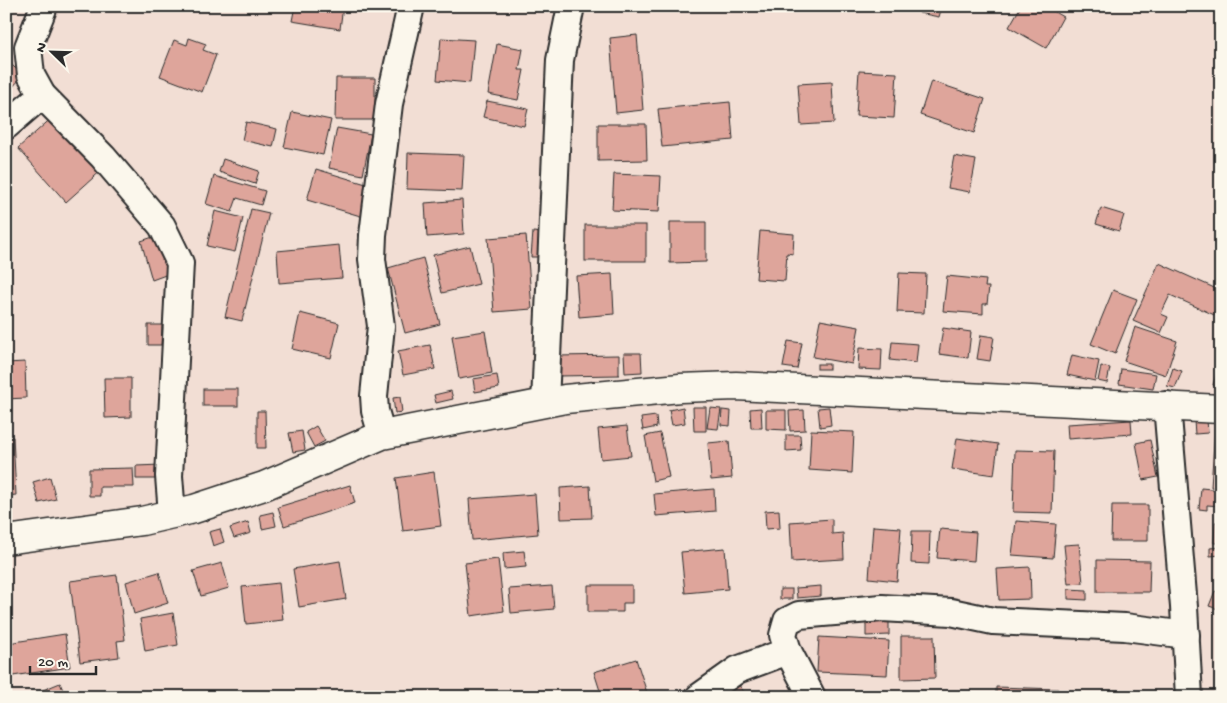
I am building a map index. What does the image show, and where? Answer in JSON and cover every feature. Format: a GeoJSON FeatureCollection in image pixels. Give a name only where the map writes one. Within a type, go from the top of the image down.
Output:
{"type":"FeatureCollection","features":[{"type":"Feature","properties":{"kind":"street"},"geometry":{"type":"LineString","coordinates":[[44,6],[28,47],[31,75],[42,95],[139,197],[162,226],[180,263],[168,476],[172,514]]}},
{"type":"Feature","properties":{"kind":"street"},"geometry":{"type":"LineString","coordinates":[[382,434],[375,411],[374,396],[381,326],[372,259],[373,235],[389,104],[411,6]]}},
{"type":"Feature","properties":{"kind":"street"},"geometry":{"type":"LineString","coordinates":[[545,403],[560,60],[572,6]]}},
{"type":"Feature","properties":{"kind":"street"},"geometry":{"type":"LineString","coordinates":[[6,126],[42,95]]}},
{"type":"Feature","properties":{"kind":"street"},"geometry":{"type":"LineString","coordinates":[[6,540],[142,521],[172,514],[264,486],[382,434],[545,403],[680,388],[736,386],[1221,409]]}},
{"type":"Feature","properties":{"kind":"street"},"geometry":{"type":"LineString","coordinates":[[1167,405],[1186,635],[1189,697]]}},
{"type":"Feature","properties":{"kind":"street"},"geometry":{"type":"LineString","coordinates":[[812,697],[788,651],[783,635],[787,621],[799,615],[882,608],[951,612],[993,621],[1125,627],[1186,635]]}},
{"type":"Feature","properties":{"kind":"street"},"geometry":{"type":"LineString","coordinates":[[699,697],[737,670],[788,651]]}},
{"type":"Feature","properties":{"kind":"building"},"geometry":{"type":"Polygon","coordinates":[[[295,6],[343,6],[340,29],[292,21],[295,6]]]}},
{"type":"Feature","properties":{"kind":"building"},"geometry":{"type":"Polygon","coordinates":[[[921,6],[942,6],[939,17],[919,13],[921,6]]]}},
{"type":"Feature","properties":{"kind":"building"},"geometry":{"type":"Polygon","coordinates":[[[1021,6],[1044,6],[1063,17],[1046,48],[1009,27],[1021,6]]]}},
{"type":"Feature","properties":{"kind":"building"},"geometry":{"type":"Polygon","coordinates":[[[637,35],[643,110],[616,113],[610,38],[637,35]]]}},
{"type":"Feature","properties":{"kind":"building"},"geometry":{"type":"Polygon","coordinates":[[[189,38],[206,44],[203,50],[216,55],[202,92],[160,76],[174,40],[187,45],[189,38]]]}},
{"type":"Feature","properties":{"kind":"building"},"geometry":{"type":"Polygon","coordinates":[[[441,38],[474,40],[470,83],[437,80],[441,38]]]}},
{"type":"Feature","properties":{"kind":"building"},"geometry":{"type":"Polygon","coordinates":[[[497,44],[523,49],[519,70],[524,70],[518,100],[488,94],[497,44]]]}},
{"type":"Feature","properties":{"kind":"building"},"geometry":{"type":"Polygon","coordinates":[[[6,59],[23,76],[6,94],[6,59]]]}},
{"type":"Feature","properties":{"kind":"building"},"geometry":{"type":"Polygon","coordinates":[[[859,71],[897,73],[894,118],[856,116],[859,71]]]}},
{"type":"Feature","properties":{"kind":"building"},"geometry":{"type":"Polygon","coordinates":[[[336,78],[375,78],[375,120],[335,120],[336,78]]]}},
{"type":"Feature","properties":{"kind":"building"},"geometry":{"type":"Polygon","coordinates":[[[931,81],[985,99],[974,133],[920,115],[931,81]]]}},
{"type":"Feature","properties":{"kind":"building"},"geometry":{"type":"Polygon","coordinates":[[[832,82],[834,123],[801,125],[798,84],[832,82]]]}},
{"type":"Feature","properties":{"kind":"building"},"geometry":{"type":"Polygon","coordinates":[[[487,101],[528,109],[524,126],[483,117],[487,101]]]}},
{"type":"Feature","properties":{"kind":"building"},"geometry":{"type":"Polygon","coordinates":[[[730,102],[733,140],[662,147],[658,109],[730,102]]]}},
{"type":"Feature","properties":{"kind":"building"},"geometry":{"type":"Polygon","coordinates":[[[292,112],[331,120],[323,155],[284,147],[292,112]]]}},
{"type":"Feature","properties":{"kind":"building"},"geometry":{"type":"Polygon","coordinates":[[[55,115],[103,169],[66,202],[18,148],[55,115]]]}},
{"type":"Feature","properties":{"kind":"building"},"geometry":{"type":"Polygon","coordinates":[[[246,122],[277,129],[273,147],[242,140],[246,122]]]}},
{"type":"Feature","properties":{"kind":"building"},"geometry":{"type":"Polygon","coordinates":[[[598,124],[646,124],[647,160],[598,161],[598,124]]]}},
{"type":"Feature","properties":{"kind":"building"},"geometry":{"type":"Polygon","coordinates":[[[337,128],[371,134],[363,175],[329,168],[337,128]]]}},
{"type":"Feature","properties":{"kind":"building"},"geometry":{"type":"Polygon","coordinates":[[[408,153],[464,155],[462,191],[407,189],[408,153]]]}},
{"type":"Feature","properties":{"kind":"building"},"geometry":{"type":"Polygon","coordinates":[[[954,156],[976,160],[970,192],[948,188],[954,156]]]}},
{"type":"Feature","properties":{"kind":"building"},"geometry":{"type":"Polygon","coordinates":[[[223,159],[259,171],[255,184],[219,172],[223,159]]]}},
{"type":"Feature","properties":{"kind":"building"},"geometry":{"type":"Polygon","coordinates":[[[316,169],[376,187],[367,218],[307,200],[316,169]]]}},
{"type":"Feature","properties":{"kind":"building"},"geometry":{"type":"Polygon","coordinates":[[[614,174],[661,176],[659,212],[612,210],[614,174]]]}},
{"type":"Feature","properties":{"kind":"building"},"geometry":{"type":"Polygon","coordinates":[[[214,176],[265,191],[261,205],[237,198],[232,212],[206,204],[214,176]]]}},
{"type":"Feature","properties":{"kind":"building"},"geometry":{"type":"Polygon","coordinates":[[[462,200],[464,234],[427,237],[425,203],[462,200]]]}},
{"type":"Feature","properties":{"kind":"building"},"geometry":{"type":"Polygon","coordinates":[[[1101,208],[1124,215],[1119,231],[1096,224],[1101,208]]]}},
{"type":"Feature","properties":{"kind":"building"},"geometry":{"type":"Polygon","coordinates":[[[251,209],[269,213],[242,321],[225,317],[251,209]]]}},
{"type":"Feature","properties":{"kind":"building"},"geometry":{"type":"Polygon","coordinates":[[[215,211],[243,218],[235,252],[207,246],[215,211]]]}},
{"type":"Feature","properties":{"kind":"building"},"geometry":{"type":"Polygon","coordinates":[[[670,222],[706,222],[706,262],[670,263],[670,222]]]}},
{"type":"Feature","properties":{"kind":"building"},"geometry":{"type":"Polygon","coordinates":[[[585,225],[646,225],[646,261],[585,261],[585,225]]]}},
{"type":"Feature","properties":{"kind":"building"},"geometry":{"type":"Polygon","coordinates":[[[760,231],[794,234],[793,254],[787,253],[785,281],[756,279],[760,231]]]}},
{"type":"Feature","properties":{"kind":"building"},"geometry":{"type":"Polygon","coordinates":[[[533,232],[543,233],[541,257],[531,257],[533,232]]]}},
{"type":"Feature","properties":{"kind":"building"},"geometry":{"type":"Polygon","coordinates":[[[159,235],[171,273],[152,280],[141,241],[159,235]]]}},
{"type":"Feature","properties":{"kind":"building"},"geometry":{"type":"Polygon","coordinates":[[[526,235],[532,309],[494,312],[488,238],[526,235]]]}},
{"type":"Feature","properties":{"kind":"building"},"geometry":{"type":"Polygon","coordinates":[[[339,245],[342,278],[279,283],[277,251],[339,245]]]}},
{"type":"Feature","properties":{"kind":"building"},"geometry":{"type":"Polygon","coordinates":[[[470,246],[479,284],[442,293],[433,255],[470,246]]]}},
{"type":"Feature","properties":{"kind":"building"},"geometry":{"type":"Polygon","coordinates":[[[423,258],[440,324],[405,333],[388,268],[423,258]]]}},
{"type":"Feature","properties":{"kind":"building"},"geometry":{"type":"Polygon","coordinates":[[[1159,263],[1221,291],[1221,318],[1170,295],[1161,314],[1168,317],[1161,333],[1133,321],[1159,263]]]}},
{"type":"Feature","properties":{"kind":"building"},"geometry":{"type":"Polygon","coordinates":[[[899,273],[926,274],[924,313],[897,312],[899,273]]]}},
{"type":"Feature","properties":{"kind":"building"},"geometry":{"type":"Polygon","coordinates":[[[612,274],[614,314],[579,317],[576,276],[612,274]]]}},
{"type":"Feature","properties":{"kind":"building"},"geometry":{"type":"Polygon","coordinates":[[[947,276],[986,280],[985,287],[989,287],[987,304],[983,304],[983,314],[943,311],[947,276]]]}},
{"type":"Feature","properties":{"kind":"building"},"geometry":{"type":"Polygon","coordinates":[[[1113,290],[1137,299],[1115,354],[1091,344],[1113,290]]]}},
{"type":"Feature","properties":{"kind":"building"},"geometry":{"type":"Polygon","coordinates":[[[300,313],[339,323],[331,358],[292,349],[300,313]]]}},
{"type":"Feature","properties":{"kind":"building"},"geometry":{"type":"Polygon","coordinates":[[[820,320],[859,327],[852,364],[813,357],[820,320]]]}},
{"type":"Feature","properties":{"kind":"building"},"geometry":{"type":"Polygon","coordinates":[[[148,325],[162,325],[161,345],[148,345],[148,325]]]}},
{"type":"Feature","properties":{"kind":"building"},"geometry":{"type":"Polygon","coordinates":[[[1135,327],[1177,341],[1166,375],[1124,361],[1135,327]]]}},
{"type":"Feature","properties":{"kind":"building"},"geometry":{"type":"Polygon","coordinates":[[[943,328],[971,332],[968,358],[939,354],[943,328]]]}},
{"type":"Feature","properties":{"kind":"building"},"geometry":{"type":"Polygon","coordinates":[[[485,331],[492,373],[459,379],[452,336],[485,331]]]}},
{"type":"Feature","properties":{"kind":"building"},"geometry":{"type":"Polygon","coordinates":[[[981,335],[994,337],[990,361],[977,359],[981,335]]]}},
{"type":"Feature","properties":{"kind":"building"},"geometry":{"type":"Polygon","coordinates":[[[788,341],[802,343],[797,369],[783,367],[788,341]]]}},
{"type":"Feature","properties":{"kind":"building"},"geometry":{"type":"Polygon","coordinates":[[[892,342],[918,344],[916,363],[890,360],[892,342]]]}},
{"type":"Feature","properties":{"kind":"building"},"geometry":{"type":"Polygon","coordinates":[[[430,345],[435,369],[403,375],[398,351],[430,345]]]}},
{"type":"Feature","properties":{"kind":"building"},"geometry":{"type":"Polygon","coordinates":[[[859,348],[882,349],[881,370],[858,369],[859,348]]]}},
{"type":"Feature","properties":{"kind":"building"},"geometry":{"type":"Polygon","coordinates":[[[624,353],[641,353],[642,372],[625,373],[624,353]]]}},
{"type":"Feature","properties":{"kind":"building"},"geometry":{"type":"Polygon","coordinates":[[[619,355],[619,375],[558,376],[557,356],[619,355]]]}},
{"type":"Feature","properties":{"kind":"building"},"geometry":{"type":"Polygon","coordinates":[[[1072,355],[1099,361],[1095,381],[1067,375],[1072,355]]]}},
{"type":"Feature","properties":{"kind":"building"},"geometry":{"type":"Polygon","coordinates":[[[25,362],[26,398],[6,399],[6,363],[25,362]]]}},
{"type":"Feature","properties":{"kind":"building"},"geometry":{"type":"Polygon","coordinates":[[[817,364],[829,364],[829,369],[817,369],[817,364]]]}},
{"type":"Feature","properties":{"kind":"building"},"geometry":{"type":"Polygon","coordinates":[[[1101,366],[1110,368],[1107,383],[1098,381],[1101,366]]]}},
{"type":"Feature","properties":{"kind":"building"},"geometry":{"type":"Polygon","coordinates":[[[1173,368],[1182,371],[1175,388],[1167,386],[1173,368]]]}},
{"type":"Feature","properties":{"kind":"building"},"geometry":{"type":"Polygon","coordinates":[[[1218,368],[1221,369],[1221,387],[1213,385],[1218,368]]]}},
{"type":"Feature","properties":{"kind":"building"},"geometry":{"type":"Polygon","coordinates":[[[1121,369],[1156,374],[1153,389],[1119,384],[1121,369]]]}},
{"type":"Feature","properties":{"kind":"building"},"geometry":{"type":"Polygon","coordinates":[[[497,375],[499,388],[475,392],[473,379],[497,375]]]}},
{"type":"Feature","properties":{"kind":"building"},"geometry":{"type":"Polygon","coordinates":[[[104,378],[131,378],[131,417],[105,418],[104,378]]]}},
{"type":"Feature","properties":{"kind":"building"},"geometry":{"type":"Polygon","coordinates":[[[203,389],[238,389],[238,406],[203,406],[203,389]]]}},
{"type":"Feature","properties":{"kind":"building"},"geometry":{"type":"Polygon","coordinates":[[[451,391],[453,399],[436,403],[434,395],[451,391]]]}},
{"type":"Feature","properties":{"kind":"building"},"geometry":{"type":"Polygon","coordinates":[[[400,397],[402,412],[395,413],[393,398],[400,397]]]}},
{"type":"Feature","properties":{"kind":"building"},"geometry":{"type":"Polygon","coordinates":[[[683,407],[685,423],[672,425],[669,410],[683,407]]]}},
{"type":"Feature","properties":{"kind":"building"},"geometry":{"type":"Polygon","coordinates":[[[693,407],[706,407],[706,431],[694,431],[693,407]]]}},
{"type":"Feature","properties":{"kind":"building"},"geometry":{"type":"Polygon","coordinates":[[[829,407],[831,425],[820,427],[818,408],[829,407]]]}},
{"type":"Feature","properties":{"kind":"building"},"geometry":{"type":"Polygon","coordinates":[[[710,408],[721,409],[718,429],[707,428],[710,408]]]}},
{"type":"Feature","properties":{"kind":"building"},"geometry":{"type":"Polygon","coordinates":[[[761,408],[762,428],[751,428],[750,409],[761,408]]]}},
{"type":"Feature","properties":{"kind":"building"},"geometry":{"type":"Polygon","coordinates":[[[722,410],[731,411],[730,426],[721,425],[722,410]]]}},
{"type":"Feature","properties":{"kind":"building"},"geometry":{"type":"Polygon","coordinates":[[[766,410],[786,410],[786,430],[766,429],[766,410]]]}},
{"type":"Feature","properties":{"kind":"building"},"geometry":{"type":"Polygon","coordinates":[[[804,410],[805,430],[790,431],[789,411],[804,410]]]}},
{"type":"Feature","properties":{"kind":"building"},"geometry":{"type":"Polygon","coordinates":[[[257,411],[265,411],[266,448],[257,448],[257,411]]]}},
{"type":"Feature","properties":{"kind":"building"},"geometry":{"type":"Polygon","coordinates":[[[656,416],[657,427],[643,430],[641,418],[656,416]]]}},
{"type":"Feature","properties":{"kind":"building"},"geometry":{"type":"Polygon","coordinates":[[[1131,420],[1132,434],[1068,439],[1067,424],[1131,420]]]}},
{"type":"Feature","properties":{"kind":"building"},"geometry":{"type":"Polygon","coordinates":[[[1207,420],[1208,433],[1195,434],[1194,421],[1207,420]]]}},
{"type":"Feature","properties":{"kind":"building"},"geometry":{"type":"Polygon","coordinates":[[[316,426],[325,441],[314,447],[306,432],[316,426]]]}},
{"type":"Feature","properties":{"kind":"building"},"geometry":{"type":"Polygon","coordinates":[[[627,426],[631,456],[601,459],[598,429],[627,426]]]}},
{"type":"Feature","properties":{"kind":"building"},"geometry":{"type":"Polygon","coordinates":[[[1215,428],[1221,428],[1221,488],[1211,487],[1215,428]]]}},
{"type":"Feature","properties":{"kind":"building"},"geometry":{"type":"Polygon","coordinates":[[[811,430],[854,432],[852,473],[809,470],[811,430]]]}},
{"type":"Feature","properties":{"kind":"building"},"geometry":{"type":"Polygon","coordinates":[[[302,431],[305,450],[293,452],[289,433],[302,431]]]}},
{"type":"Feature","properties":{"kind":"building"},"geometry":{"type":"Polygon","coordinates":[[[660,433],[669,477],[653,481],[645,436],[660,433]]]}},
{"type":"Feature","properties":{"kind":"building"},"geometry":{"type":"Polygon","coordinates":[[[786,435],[800,435],[801,450],[786,451],[786,435]]]}},
{"type":"Feature","properties":{"kind":"building"},"geometry":{"type":"Polygon","coordinates":[[[13,437],[16,495],[6,496],[6,438],[13,437]]]}},
{"type":"Feature","properties":{"kind":"building"},"geometry":{"type":"Polygon","coordinates":[[[957,438],[998,444],[994,475],[952,469],[957,438]]]}},
{"type":"Feature","properties":{"kind":"building"},"geometry":{"type":"Polygon","coordinates":[[[1150,440],[1158,477],[1143,480],[1136,443],[1150,440]]]}},
{"type":"Feature","properties":{"kind":"building"},"geometry":{"type":"Polygon","coordinates":[[[729,441],[732,478],[711,480],[708,443],[729,441]]]}},
{"type":"Feature","properties":{"kind":"building"},"geometry":{"type":"Polygon","coordinates":[[[1015,450],[1054,451],[1052,513],[1013,512],[1015,450]]]}},
{"type":"Feature","properties":{"kind":"building"},"geometry":{"type":"Polygon","coordinates":[[[161,465],[161,479],[136,479],[136,466],[161,465]]]}},
{"type":"Feature","properties":{"kind":"building"},"geometry":{"type":"Polygon","coordinates":[[[133,468],[134,487],[100,487],[100,496],[89,496],[89,469],[133,468]]]}},
{"type":"Feature","properties":{"kind":"building"},"geometry":{"type":"Polygon","coordinates":[[[434,472],[441,526],[403,531],[396,478],[434,472]]]}},
{"type":"Feature","properties":{"kind":"building"},"geometry":{"type":"Polygon","coordinates":[[[50,477],[56,499],[39,503],[33,482],[50,477]]]}},
{"type":"Feature","properties":{"kind":"building"},"geometry":{"type":"Polygon","coordinates":[[[350,485],[355,503],[284,526],[278,507],[350,485]]]}},
{"type":"Feature","properties":{"kind":"building"},"geometry":{"type":"Polygon","coordinates":[[[590,486],[592,518],[561,519],[560,488],[590,486]]]}},
{"type":"Feature","properties":{"kind":"building"},"geometry":{"type":"Polygon","coordinates":[[[1201,488],[1221,490],[1221,506],[1207,505],[1207,510],[1199,509],[1201,488]]]}},
{"type":"Feature","properties":{"kind":"building"},"geometry":{"type":"Polygon","coordinates":[[[714,489],[715,511],[656,516],[654,494],[714,489]]]}},
{"type":"Feature","properties":{"kind":"building"},"geometry":{"type":"Polygon","coordinates":[[[535,494],[538,534],[472,540],[469,499],[535,494]]]}},
{"type":"Feature","properties":{"kind":"building"},"geometry":{"type":"Polygon","coordinates":[[[1112,505],[1148,505],[1148,541],[1111,541],[1112,505]]]}},
{"type":"Feature","properties":{"kind":"building"},"geometry":{"type":"Polygon","coordinates":[[[779,510],[780,528],[766,529],[765,511],[779,510]]]}},
{"type":"Feature","properties":{"kind":"building"},"geometry":{"type":"Polygon","coordinates":[[[273,512],[276,526],[262,529],[260,515],[273,512]]]}},
{"type":"Feature","properties":{"kind":"building"},"geometry":{"type":"Polygon","coordinates":[[[832,519],[832,534],[843,533],[844,559],[792,562],[790,522],[832,519]]]}},
{"type":"Feature","properties":{"kind":"building"},"geometry":{"type":"Polygon","coordinates":[[[1016,521],[1056,524],[1053,558],[1012,555],[1016,521]]]}},
{"type":"Feature","properties":{"kind":"building"},"geometry":{"type":"Polygon","coordinates":[[[248,522],[251,533],[234,538],[230,528],[248,522]]]}},
{"type":"Feature","properties":{"kind":"building"},"geometry":{"type":"Polygon","coordinates":[[[1215,522],[1221,522],[1221,543],[1214,543],[1215,522]]]}},
{"type":"Feature","properties":{"kind":"building"},"geometry":{"type":"Polygon","coordinates":[[[873,526],[901,528],[897,581],[869,578],[873,526]]]}},
{"type":"Feature","properties":{"kind":"building"},"geometry":{"type":"Polygon","coordinates":[[[220,529],[224,542],[213,546],[209,532],[220,529]]]}},
{"type":"Feature","properties":{"kind":"building"},"geometry":{"type":"Polygon","coordinates":[[[940,529],[976,532],[974,561],[937,558],[940,529]]]}},
{"type":"Feature","properties":{"kind":"building"},"geometry":{"type":"Polygon","coordinates":[[[912,531],[930,531],[929,564],[911,563],[912,531]]]}},
{"type":"Feature","properties":{"kind":"building"},"geometry":{"type":"Polygon","coordinates":[[[1079,544],[1083,583],[1068,584],[1064,545],[1079,544]]]}},
{"type":"Feature","properties":{"kind":"building"},"geometry":{"type":"Polygon","coordinates":[[[1221,547],[1221,555],[1210,556],[1210,548],[1221,547]]]}},
{"type":"Feature","properties":{"kind":"building"},"geometry":{"type":"Polygon","coordinates":[[[725,548],[728,589],[685,593],[681,552],[725,548]]]}},
{"type":"Feature","properties":{"kind":"building"},"geometry":{"type":"Polygon","coordinates":[[[524,551],[526,567],[504,569],[503,553],[524,551]]]}},
{"type":"Feature","properties":{"kind":"building"},"geometry":{"type":"Polygon","coordinates":[[[498,559],[504,611],[471,616],[465,563],[498,559]]]}},
{"type":"Feature","properties":{"kind":"building"},"geometry":{"type":"Polygon","coordinates":[[[1097,560],[1150,561],[1149,592],[1097,592],[1097,560]]]}},
{"type":"Feature","properties":{"kind":"building"},"geometry":{"type":"Polygon","coordinates":[[[340,561],[346,599],[299,607],[293,569],[340,561]]]}},
{"type":"Feature","properties":{"kind":"building"},"geometry":{"type":"Polygon","coordinates":[[[222,563],[229,588],[201,596],[193,571],[222,563]]]}},
{"type":"Feature","properties":{"kind":"building"},"geometry":{"type":"Polygon","coordinates":[[[1030,567],[1031,599],[999,600],[997,569],[1030,567]]]}},
{"type":"Feature","properties":{"kind":"building"},"geometry":{"type":"Polygon","coordinates":[[[159,572],[168,603],[134,614],[126,582],[159,572]]]}},
{"type":"Feature","properties":{"kind":"building"},"geometry":{"type":"Polygon","coordinates":[[[117,575],[125,640],[117,641],[119,657],[80,662],[70,581],[117,575]]]}},
{"type":"Feature","properties":{"kind":"building"},"geometry":{"type":"Polygon","coordinates":[[[279,583],[283,620],[246,624],[242,587],[279,583]]]}},
{"type":"Feature","properties":{"kind":"building"},"geometry":{"type":"Polygon","coordinates":[[[588,585],[632,585],[632,603],[623,603],[623,612],[588,612],[588,585]]]}},
{"type":"Feature","properties":{"kind":"building"},"geometry":{"type":"Polygon","coordinates":[[[552,586],[554,609],[511,613],[509,589],[552,586]]]}},
{"type":"Feature","properties":{"kind":"building"},"geometry":{"type":"Polygon","coordinates":[[[821,586],[821,596],[797,598],[796,588],[821,586]]]}},
{"type":"Feature","properties":{"kind":"building"},"geometry":{"type":"Polygon","coordinates":[[[780,589],[792,589],[792,599],[780,599],[780,589]]]}},
{"type":"Feature","properties":{"kind":"building"},"geometry":{"type":"Polygon","coordinates":[[[1068,589],[1087,590],[1087,600],[1068,599],[1068,589]]]}},
{"type":"Feature","properties":{"kind":"building"},"geometry":{"type":"Polygon","coordinates":[[[1215,591],[1221,594],[1221,610],[1209,606],[1215,591]]]}},
{"type":"Feature","properties":{"kind":"building"},"geometry":{"type":"Polygon","coordinates":[[[173,613],[178,645],[145,651],[140,619],[173,613]]]}},
{"type":"Feature","properties":{"kind":"building"},"geometry":{"type":"Polygon","coordinates":[[[889,621],[889,635],[866,636],[866,622],[889,621]]]}},
{"type":"Feature","properties":{"kind":"building"},"geometry":{"type":"Polygon","coordinates":[[[65,634],[70,667],[13,676],[8,643],[65,634]]]}},
{"type":"Feature","properties":{"kind":"building"},"geometry":{"type":"Polygon","coordinates":[[[901,636],[934,636],[935,678],[901,679],[901,636]]]}},
{"type":"Feature","properties":{"kind":"building"},"geometry":{"type":"Polygon","coordinates":[[[819,637],[889,641],[887,675],[817,672],[819,637]]]}},
{"type":"Feature","properties":{"kind":"building"},"geometry":{"type":"Polygon","coordinates":[[[636,659],[648,696],[602,697],[594,672],[636,659]]]}},
{"type":"Feature","properties":{"kind":"building"},"geometry":{"type":"Polygon","coordinates":[[[60,683],[66,697],[26,697],[60,683]]]}},
{"type":"Feature","properties":{"kind":"building"},"geometry":{"type":"Polygon","coordinates":[[[738,684],[748,697],[723,697],[738,684]]]}},
{"type":"Feature","properties":{"kind":"building"},"geometry":{"type":"Polygon","coordinates":[[[996,687],[1058,689],[1058,697],[996,697],[996,687]]]}},
{"type":"Feature","properties":{"kind":"building"},"geometry":{"type":"Polygon","coordinates":[[[894,695],[894,697],[853,696],[894,695]]]}}]}
